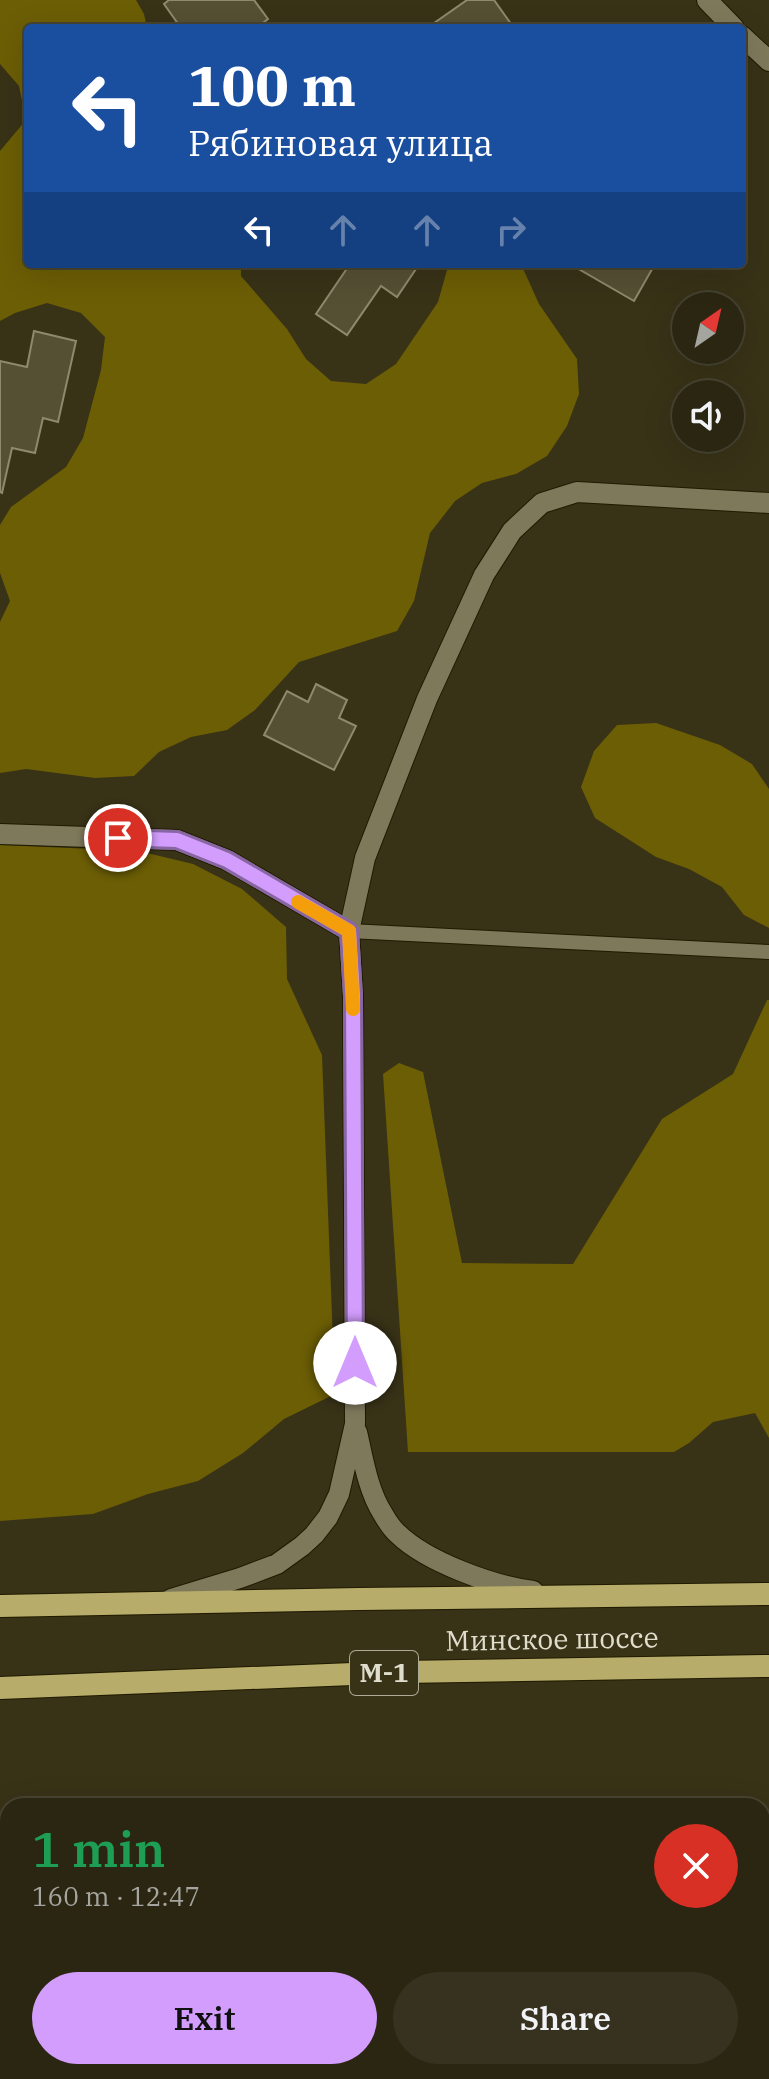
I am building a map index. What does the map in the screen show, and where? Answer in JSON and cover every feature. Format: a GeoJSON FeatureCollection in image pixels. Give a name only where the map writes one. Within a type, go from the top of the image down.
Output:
{"type":"FeatureCollection","features":[{"type":"Feature","properties":{"kind":"highway","name":"Минское шоссе"},"geometry":{"type":"LineString","coordinates":[[0,1606],[769,1594]]}},
{"type":"Feature","properties":{"kind":"highway","name":"Минское шоссе"},"geometry":{"type":"LineString","coordinates":[[0,1688],[402,1672],[769,1666]]}},
{"type":"Feature","properties":{"kind":"street"},"geometry":{"type":"LineString","coordinates":[[707,0],[730,24]]}},
{"type":"Feature","properties":{"kind":"street"},"geometry":{"type":"LineString","coordinates":[[746,40],[769,61]]}},
{"type":"Feature","properties":{"kind":"street"},"geometry":{"type":"LineString","coordinates":[[158,1603],[277,1564],[314,1535],[328,1517],[339,1494],[355,1424],[353,996],[349,931],[365,858],[427,699],[484,575],[512,531],[542,503],[577,492],[769,503]]}},
{"type":"Feature","properties":{"kind":"street"},"geometry":{"type":"LineString","coordinates":[[0,834],[177,840],[227,860],[349,931]]}},
{"type":"Feature","properties":{"kind":"street"},"geometry":{"type":"LineString","coordinates":[[355,1424],[375,1498],[397,1534],[461,1571],[517,1589],[573,1597]]}},
{"type":"Feature","properties":{"kind":"lane"},"geometry":{"type":"LineString","coordinates":[[349,931],[769,952]]}},
{"type":"Feature","properties":{"kind":"shaded area"},"geometry":{"type":"Polygon","coordinates":[[[0,0],[136,0],[144,14],[146,24],[24,24],[24,110],[19,86],[0,64],[0,0]]]}},
{"type":"Feature","properties":{"kind":"shaded area"},"geometry":{"type":"Polygon","coordinates":[[[24,122],[24,268],[241,268],[241,276],[287,329],[306,359],[331,381],[366,384],[396,364],[438,302],[446,268],[523,268],[539,304],[577,359],[579,394],[567,426],[547,456],[516,474],[482,483],[455,501],[430,533],[414,601],[397,631],[299,662],[255,710],[227,730],[191,737],[159,752],[134,776],[95,778],[26,769],[0,773],[0,622],[10,601],[0,573],[0,525],[11,507],[66,467],[83,438],[101,370],[105,337],[81,313],[47,303],[0,321],[0,151],[24,122]]]}},
{"type":"Feature","properties":{"kind":"shaded area"},"geometry":{"type":"Polygon","coordinates":[[[656,723],[720,745],[752,764],[769,789],[769,928],[744,915],[722,887],[689,869],[656,857],[595,818],[581,787],[594,751],[617,725],[656,723]]]}},
{"type":"Feature","properties":{"kind":"shaded area"},"geometry":{"type":"Polygon","coordinates":[[[0,845],[139,851],[193,864],[242,889],[286,927],[287,979],[322,1055],[335,1394],[284,1419],[243,1453],[198,1481],[148,1494],[93,1514],[0,1521],[0,845]]]}},
{"type":"Feature","properties":{"kind":"shaded area"},"geometry":{"type":"Polygon","coordinates":[[[767,1000],[769,1438],[755,1413],[713,1422],[674,1452],[408,1452],[383,1074],[399,1063],[423,1072],[462,1263],[573,1264],[662,1119],[733,1074],[767,1000]]]}},
{"type":"Feature","properties":{"kind":"building"},"geometry":{"type":"Polygon","coordinates":[[[169,0],[254,0],[268,19],[261,24],[178,24],[164,4],[169,0]]]}},
{"type":"Feature","properties":{"kind":"building"},"geometry":{"type":"Polygon","coordinates":[[[467,0],[494,0],[511,24],[433,24],[467,0]]]}},
{"type":"Feature","properties":{"kind":"building"},"geometry":{"type":"Polygon","coordinates":[[[347,268],[417,268],[397,297],[381,286],[347,335],[316,314],[347,268]]]}},
{"type":"Feature","properties":{"kind":"building"},"geometry":{"type":"Polygon","coordinates":[[[577,268],[653,268],[634,301],[577,268]]]}},
{"type":"Feature","properties":{"kind":"building"},"geometry":{"type":"Polygon","coordinates":[[[34,331],[76,341],[58,422],[43,418],[35,453],[12,448],[2,493],[0,361],[27,367],[34,331]]]}},
{"type":"Feature","properties":{"kind":"building"},"geometry":{"type":"Polygon","coordinates":[[[316,684],[347,700],[339,718],[356,726],[334,770],[264,735],[287,691],[308,702],[316,684]]]}},
{"type":"Feature","properties":{"kind":"slow traffic"},"geometry":{"type":"LineString","coordinates":[[298,902],[349,931],[353,1009]]}},
{"type":"Feature","properties":{"kind":"route"},"geometry":{"type":"LineString","coordinates":[[118,838],[177,840],[227,860],[349,931],[353,996],[355,1363]]}}]}
